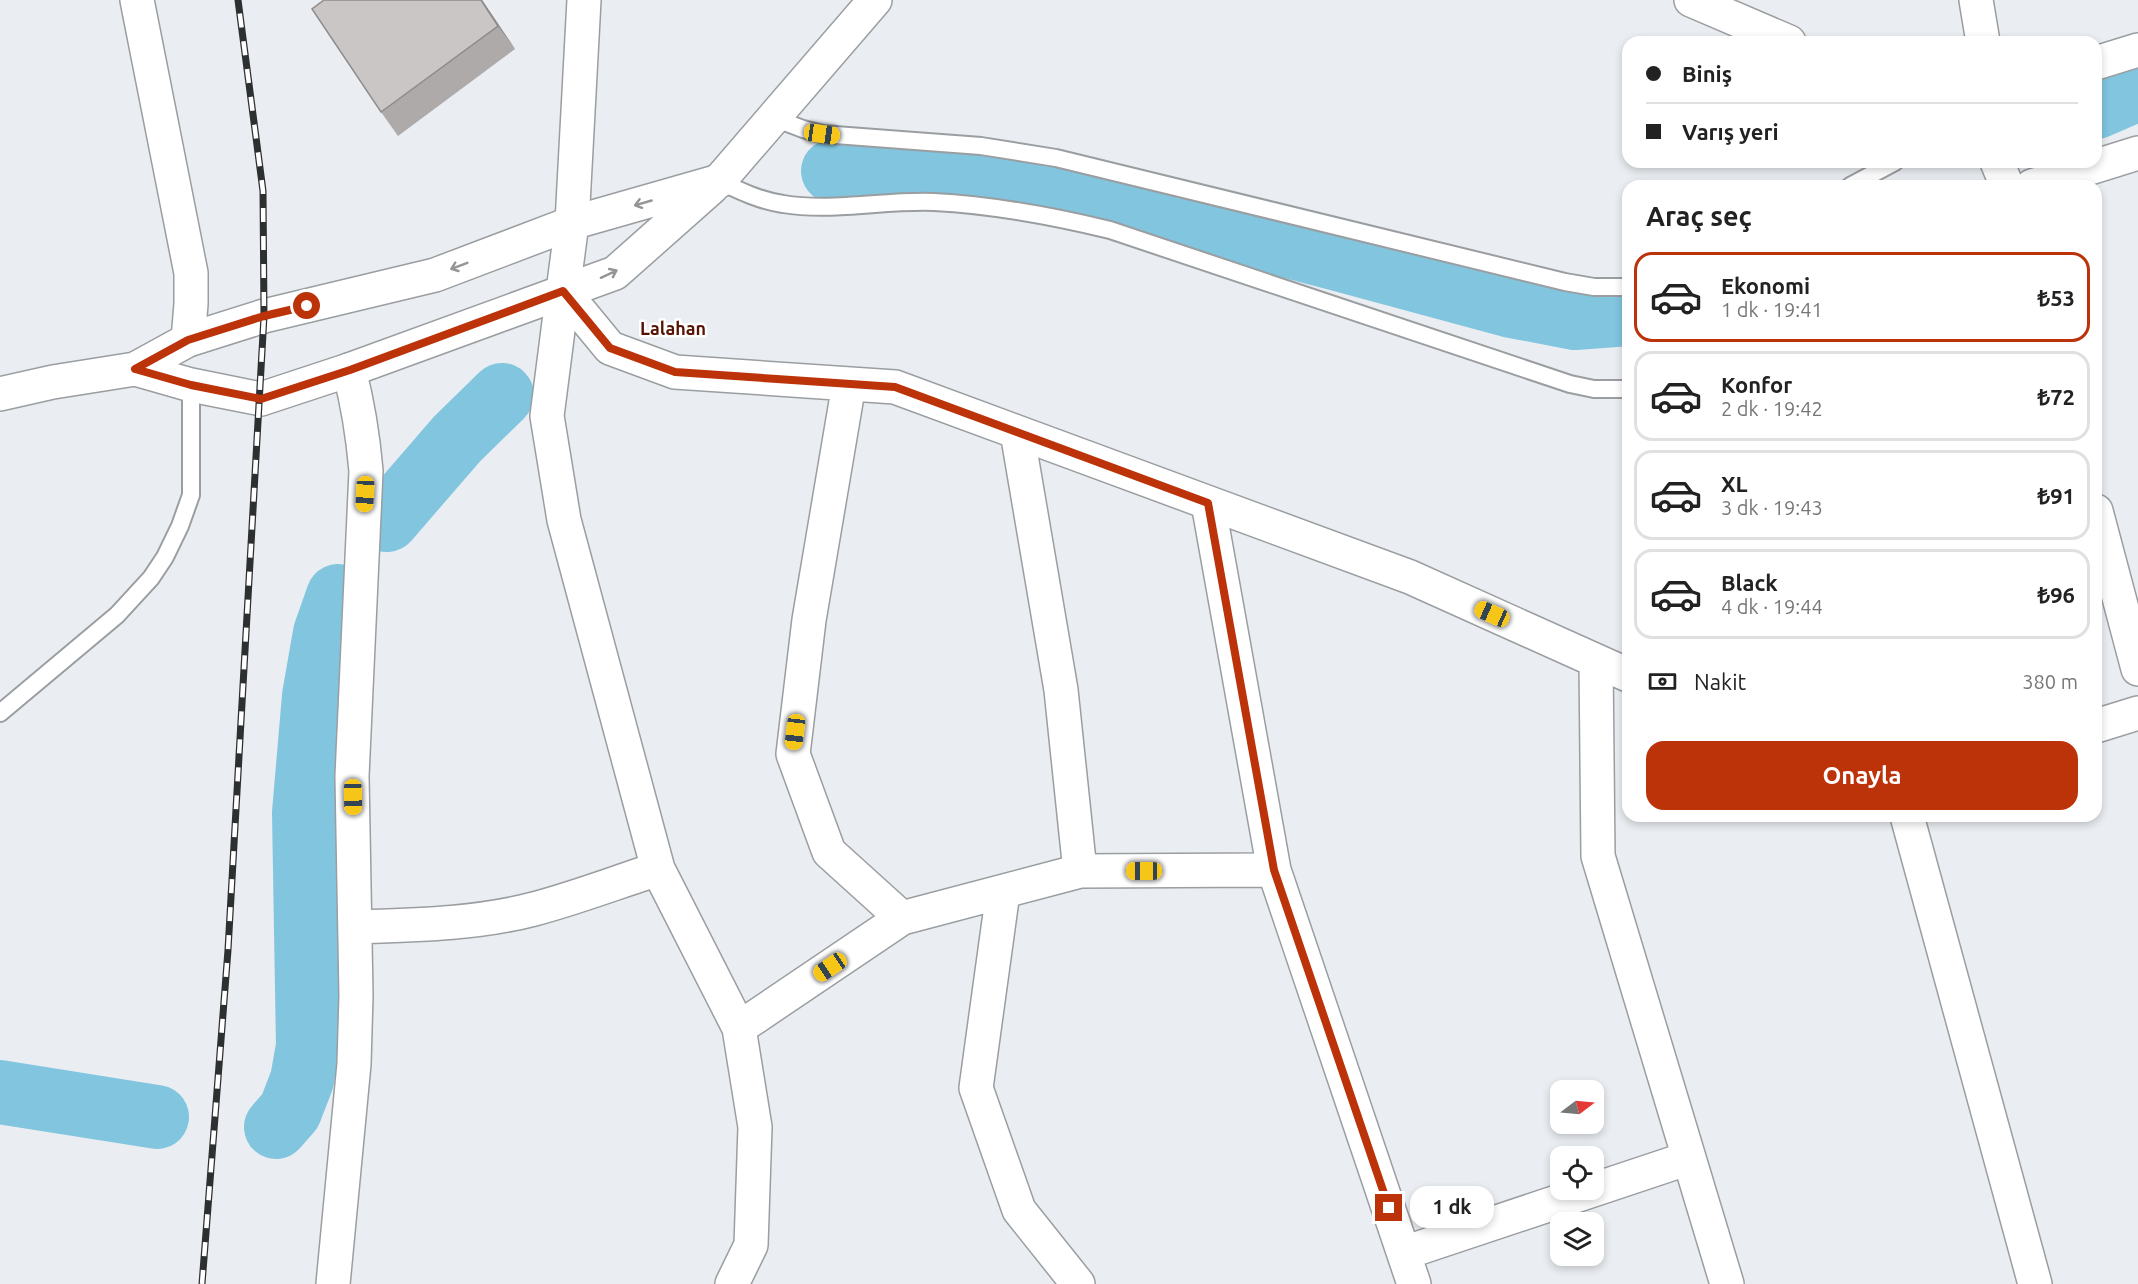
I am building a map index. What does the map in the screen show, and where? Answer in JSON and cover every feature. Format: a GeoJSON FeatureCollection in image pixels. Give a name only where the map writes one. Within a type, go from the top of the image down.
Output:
{"type":"FeatureCollection","features":[{"type":"Feature","properties":{"kind":"street"},"geometry":{"type":"LineString","coordinates":[[137,0],[191,273],[192,304],[188,340]]}},
{"type":"Feature","properties":{"kind":"street"},"geometry":{"type":"LineString","coordinates":[[584,0],[572,223],[547,417],[564,520],[658,869],[739,1028],[755,1127],[751,1245],[732,1284]]}},
{"type":"Feature","properties":{"kind":"street"},"geometry":{"type":"LineString","coordinates":[[135,369],[191,385],[261,399],[350,370],[615,273],[720,181],[875,0]]}},
{"type":"Feature","properties":{"kind":"street"},"geometry":{"type":"LineString","coordinates":[[1691,0],[1775,36]]}},
{"type":"Feature","properties":{"kind":"street"},"geometry":{"type":"LineString","coordinates":[[1976,0],[1982,36]]}},
{"type":"Feature","properties":{"kind":"street"},"geometry":{"type":"LineString","coordinates":[[2102,61],[2138,50]]}},
{"type":"Feature","properties":{"kind":"street"},"geometry":{"type":"LineString","coordinates":[[2102,164],[2138,153]]}},
{"type":"Feature","properties":{"kind":"street"},"geometry":{"type":"LineString","coordinates":[[2051,180],[2090,168]]}},
{"type":"Feature","properties":{"kind":"street"},"geometry":{"type":"LineString","coordinates":[[0,394],[53,382],[135,369],[188,340],[264,316],[435,275],[572,223],[720,181]]}},
{"type":"Feature","properties":{"kind":"street"},"geometry":{"type":"LineString","coordinates":[[563,291],[610,348],[675,372],[895,387],[1410,577],[1622,672]]}},
{"type":"Feature","properties":{"kind":"street"},"geometry":{"type":"LineString","coordinates":[[333,1284],[354,1064],[356,996],[352,776],[366,471],[358,402],[350,370]]}},
{"type":"Feature","properties":{"kind":"street"},"geometry":{"type":"LineString","coordinates":[[849,384],[809,620],[793,754],[830,852],[902,918]]}},
{"type":"Feature","properties":{"kind":"street"},"geometry":{"type":"LineString","coordinates":[[1017,432],[1061,690],[1080,872]]}},
{"type":"Feature","properties":{"kind":"street"},"geometry":{"type":"LineString","coordinates":[[1208,503],[1274,870],[1414,1284]]}},
{"type":"Feature","properties":{"kind":"street"},"geometry":{"type":"LineString","coordinates":[[2102,534],[2138,669]]}},
{"type":"Feature","properties":{"kind":"street"},"geometry":{"type":"LineString","coordinates":[[1596,661],[1598,856],[1727,1284]]}},
{"type":"Feature","properties":{"kind":"street"},"geometry":{"type":"LineString","coordinates":[[2102,724],[2138,714]]}},
{"type":"Feature","properties":{"kind":"street"},"geometry":{"type":"LineString","coordinates":[[1909,822],[2035,1284]]}},
{"type":"Feature","properties":{"kind":"street"},"geometry":{"type":"LineString","coordinates":[[355,927],[424,924],[533,909],[658,869]]}},
{"type":"Feature","properties":{"kind":"street"},"geometry":{"type":"LineString","coordinates":[[739,1028],[902,918],[1080,872],[1274,870]]}},
{"type":"Feature","properties":{"kind":"street"},"geometry":{"type":"LineString","coordinates":[[1003,892],[976,1088],[1019,1210],[1078,1284]]}},
{"type":"Feature","properties":{"kind":"street"},"geometry":{"type":"LineString","coordinates":[[1404,1253],[1689,1158]]}},
{"type":"Feature","properties":{"kind":"lane"},"geometry":{"type":"LineString","coordinates":[[774,118],[803,129],[832,136],[912,139],[981,146],[1056,158],[1564,282],[1594,287],[1622,287]]}},
{"type":"Feature","properties":{"kind":"lane"},"geometry":{"type":"LineString","coordinates":[[1861,180],[1884,168]]}},
{"type":"Feature","properties":{"kind":"lane"},"geometry":{"type":"LineString","coordinates":[[720,181],[756,198],[808,207],[932,202],[1047,215],[1110,230],[1171,249],[1570,384],[1594,389],[1622,389]]}},
{"type":"Feature","properties":{"kind":"lane"},"geometry":{"type":"LineString","coordinates":[[0,713],[117,615],[151,578],[165,557],[180,526],[191,495],[191,385]]}},
{"type":"Feature","properties":{"kind":"building"},"geometry":{"type":"Polygon","coordinates":[[[324,0],[481,0],[498,26],[381,112],[312,9],[324,0]]]}},
{"type":"Feature","properties":{"kind":"waterway"},"geometry":{"type":"LineString","coordinates":[[2102,104],[2138,89]]}},
{"type":"Feature","properties":{"kind":"waterway"},"geometry":{"type":"LineString","coordinates":[[833,171],[900,165],[973,170],[1070,189],[1512,306],[1575,318],[1622,314]]}},
{"type":"Feature","properties":{"kind":"waterway"},"geometry":{"type":"LineString","coordinates":[[387,520],[457,439],[502,395]]}},
{"type":"Feature","properties":{"kind":"waterway"},"geometry":{"type":"LineString","coordinates":[[276,1127],[290,1111],[302,1080],[308,1046],[304,813],[314,696],[325,633],[338,596]]}},
{"type":"Feature","properties":{"kind":"waterway"},"geometry":{"type":"LineString","coordinates":[[0,1092],[157,1117]]}},
{"type":"Feature","properties":{"kind":"railway"},"geometry":{"type":"LineString","coordinates":[[202,1284],[228,950],[264,316],[263,191],[238,0]]}},
{"type":"Feature","properties":{"kind":"district","name":"Lalahan"},"geometry":{"type":"Point","coordinates":[673,328]}},
{"type":"Feature","properties":{"kind":"route"},"geometry":{"type":"LineString","coordinates":[[307,306],[264,316],[188,340],[135,369],[191,385],[261,399],[350,370],[563,291],[610,348],[675,372],[895,387],[1208,503],[1274,870],[1389,1208]]}}]}
